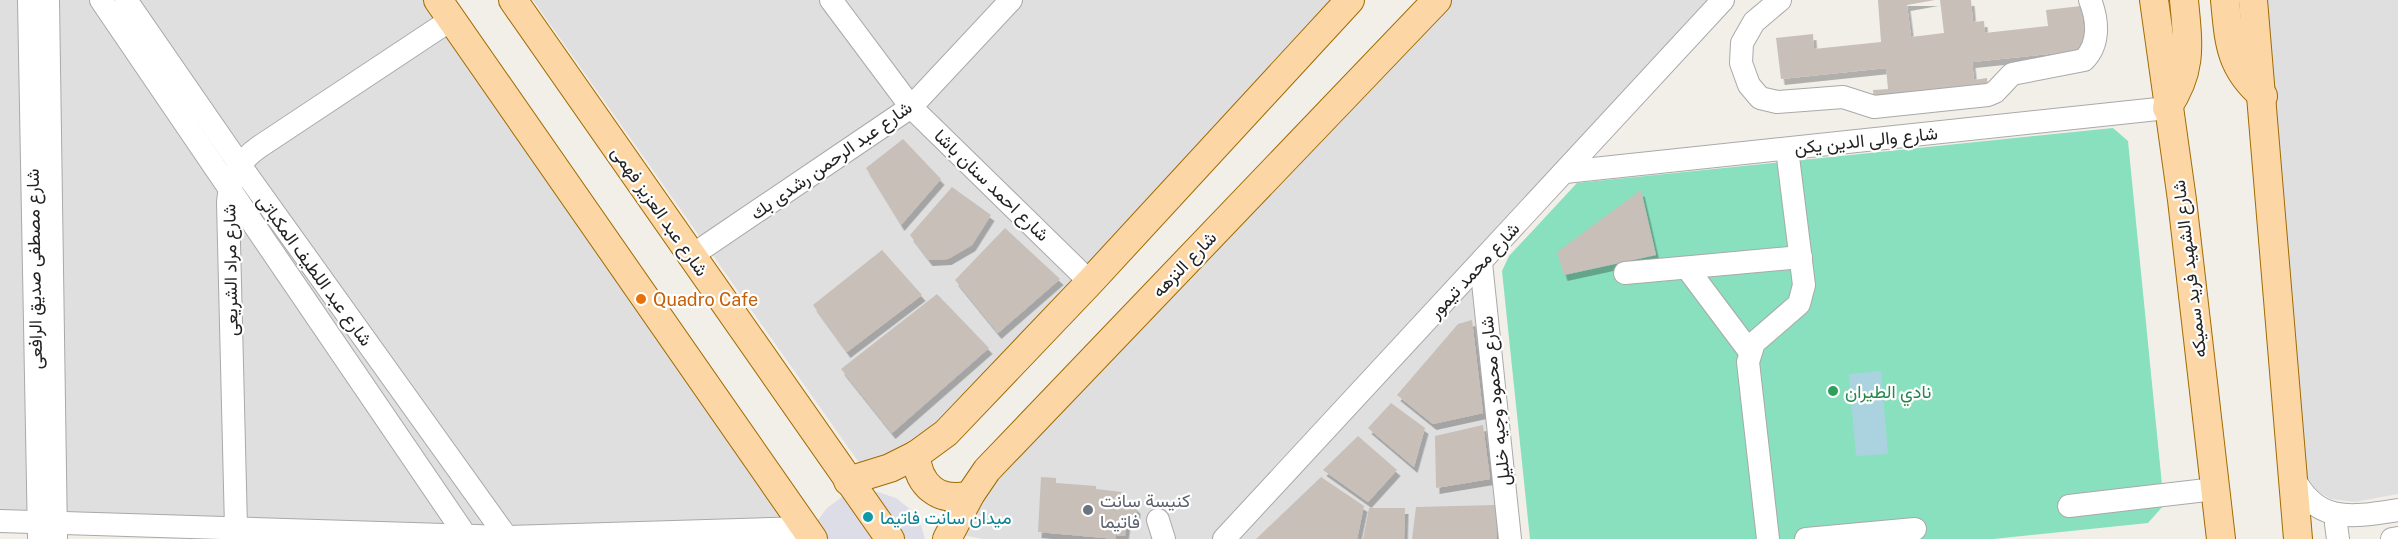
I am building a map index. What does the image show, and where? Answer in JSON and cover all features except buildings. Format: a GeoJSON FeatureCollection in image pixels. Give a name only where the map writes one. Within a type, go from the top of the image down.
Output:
{"type":"FeatureCollection","features":[{"type":"Feature","properties":{"kind":"main road","name":"شارع عبد العزيز فهمى"},"geometry":{"type":"LineString","coordinates":[[513,0],[890,539]]}},
{"type":"Feature","properties":{"kind":"main road"},"geometry":{"type":"LineString","coordinates":[[848,481],[890,468],[916,455],[946,434],[1090,282],[1350,0]]}},
{"type":"Feature","properties":{"kind":"main road","name":"شارع النزهه"},"geometry":{"type":"LineString","coordinates":[[947,539],[970,495],[987,470],[1437,0]]}},
{"type":"Feature","properties":{"kind":"main road","name":"شارع الشهيد فريد سميكه"},"geometry":{"type":"LineString","coordinates":[[2154,0],[2167,108],[2182,200],[2215,489],[2215,538]]}},
{"type":"Feature","properties":{"kind":"main road"},"geometry":{"type":"LineString","coordinates":[[2167,108],[2179,91],[2186,72],[2188,51],[2184,0]]}},
{"type":"Feature","properties":{"kind":"main road"},"geometry":{"type":"LineString","coordinates":[[2225,0],[2231,52],[2249,84],[2263,96]]}},
{"type":"Feature","properties":{"kind":"main road"},"geometry":{"type":"LineString","coordinates":[[2253,0],[2263,96],[2298,539]]}},
{"type":"Feature","properties":{"kind":"main road"},"geometry":{"type":"LineString","coordinates":[[445,9],[807,535]]}},
{"type":"Feature","properties":{"kind":"main road"},"geometry":{"type":"LineString","coordinates":[[916,455],[917,469],[922,482],[932,492],[945,497],[970,495]]}},
{"type":"Feature","properties":{"kind":"street","name":"شارع عبد اللطيف المكباتى"},"geometry":{"type":"LineString","coordinates":[[101,0],[467,537]]}},
{"type":"Feature","properties":{"kind":"street","name":"شارع عبد اللطيف المكباتى"},"geometry":{"type":"LineString","coordinates":[[126,0],[240,165],[507,538]]}},
{"type":"Feature","properties":{"kind":"street","name":"شارع احمد سنان باشا"},"geometry":{"type":"LineString","coordinates":[[831,0],[911,106],[1090,282]]}},
{"type":"Feature","properties":{"kind":"street","name":"شارع عبد الرحمن رشدى بك"},"geometry":{"type":"LineString","coordinates":[[691,256],[911,106],[1011,0]]}},
{"type":"Feature","properties":{"kind":"street","name":"شارع محمد تيمور"},"geometry":{"type":"LineString","coordinates":[[1224,539],[1723,0]]}},
{"type":"Feature","properties":{"kind":"street"},"geometry":{"type":"LineString","coordinates":[[1780,0],[1754,22],[1742,44],[1741,63],[1754,92],[1768,101],[1843,97],[1874,107],[1988,95],[1995,93],[2013,74],[2084,60],[2096,43],[2094,11],[2090,0]]}},
{"type":"Feature","properties":{"kind":"street","name":"شارع مصطفى صديق الرافعى"},"geometry":{"type":"LineString","coordinates":[[44,1],[47,531]]}},
{"type":"Feature","properties":{"kind":"street","name":"شارع مراد الشريعى"},"geometry":{"type":"LineString","coordinates":[[236,528],[229,189],[240,165],[259,147],[445,9]]}},
{"type":"Feature","properties":{"kind":"street","name":"شارع والى الدين يكن"},"geometry":{"type":"LineString","coordinates":[[1565,172],[2167,108]]}},
{"type":"Feature","properties":{"kind":"street"},"geometry":{"type":"LineString","coordinates":[[1768,539],[1748,363],[1750,352],[1760,335],[1799,304],[1804,285],[1788,149]]}},
{"type":"Feature","properties":{"kind":"street"},"geometry":{"type":"LineString","coordinates":[[1625,273],[1801,257]]}},
{"type":"Feature","properties":{"kind":"street","name":"شارع محمود وجيه خليل"},"geometry":{"type":"LineString","coordinates":[[1481,264],[1510,539]]}},
{"type":"Feature","properties":{"kind":"street"},"geometry":{"type":"LineString","coordinates":[[1687,268],[1750,352]]}},
{"type":"Feature","properties":{"kind":"street"},"geometry":{"type":"LineString","coordinates":[[2293,476],[2307,498],[2317,506],[2341,516],[2398,510]]}},
{"type":"Feature","properties":{"kind":"street"},"geometry":{"type":"LineString","coordinates":[[2069,506],[2215,489]]}},
{"type":"Feature","properties":{"kind":"street"},"geometry":{"type":"LineString","coordinates":[[2338,539],[2336,524],[2341,516]]}},
{"type":"Feature","properties":{"kind":"street"},"geometry":{"type":"LineString","coordinates":[[0,521],[47,531],[236,528],[507,538],[807,535]]}},
{"type":"Feature","properties":{"kind":"street"},"geometry":{"type":"LineString","coordinates":[[1806,539],[1915,529]]}},
{"type":"Feature","properties":{"kind":"street"},"geometry":{"type":"LineString","coordinates":[[2392,539],[2398,538]]}},
{"type":"Feature","properties":{"kind":"shaded area"},"geometry":{"type":"Polygon","coordinates":[[[0,0],[432,0],[799,525],[515,532],[0,518],[0,0]]]}},
{"type":"Feature","properties":{"kind":"shaded area"},"geometry":{"type":"Polygon","coordinates":[[[533,0],[1335,0],[939,430],[862,467],[533,0]]]}},
{"type":"Feature","properties":{"kind":"shaded area"},"geometry":{"type":"Polygon","coordinates":[[[1449,0],[1712,0],[1477,258],[1504,539],[983,539],[946,532],[1449,0]]]}},
{"type":"Feature","properties":{"kind":"shaded area"},"geometry":{"type":"Polygon","coordinates":[[[2257,0],[2398,0],[2398,494],[2354,502],[2331,499],[2311,488],[2300,472],[2257,0]]]}},
{"type":"Feature","properties":{"kind":"shaded area","name":"ميدان سانت فاتيما"},"geometry":{"type":"Polygon","coordinates":[[[860,491],[878,492],[896,498],[911,510],[921,525],[925,539],[811,539],[815,524],[827,508],[842,497],[860,491]]]}},
{"type":"Feature","properties":{"kind":"green space","name":"نادي الطيران"},"geometry":{"type":"Polygon","coordinates":[[[2113,128],[2128,141],[2164,505],[2148,523],[1993,539],[1530,539],[1502,271],[1509,256],[1577,183],[2113,128]]]}},
{"type":"Feature","properties":{"kind":"water"},"geometry":{"type":"Polygon","coordinates":[[[1881,371],[1888,454],[1856,456],[1849,374],[1881,371]]]}},
{"type":"Feature","properties":{"kind":"place","name":"Quadro Cafe"},"geometry":{"type":"Point","coordinates":[641,299]}},
{"type":"Feature","properties":{"kind":"place","name":"نادي الطيران"},"geometry":{"type":"Point","coordinates":[1833,391]}},
{"type":"Feature","properties":{"kind":"place","name":"كنيسة سانت فاتيما"},"geometry":{"type":"Point","coordinates":[1088,510]}},
{"type":"Feature","properties":{"kind":"place","name":"ميدان سانت فاتيما"},"geometry":{"type":"Point","coordinates":[868,517]}}]}
